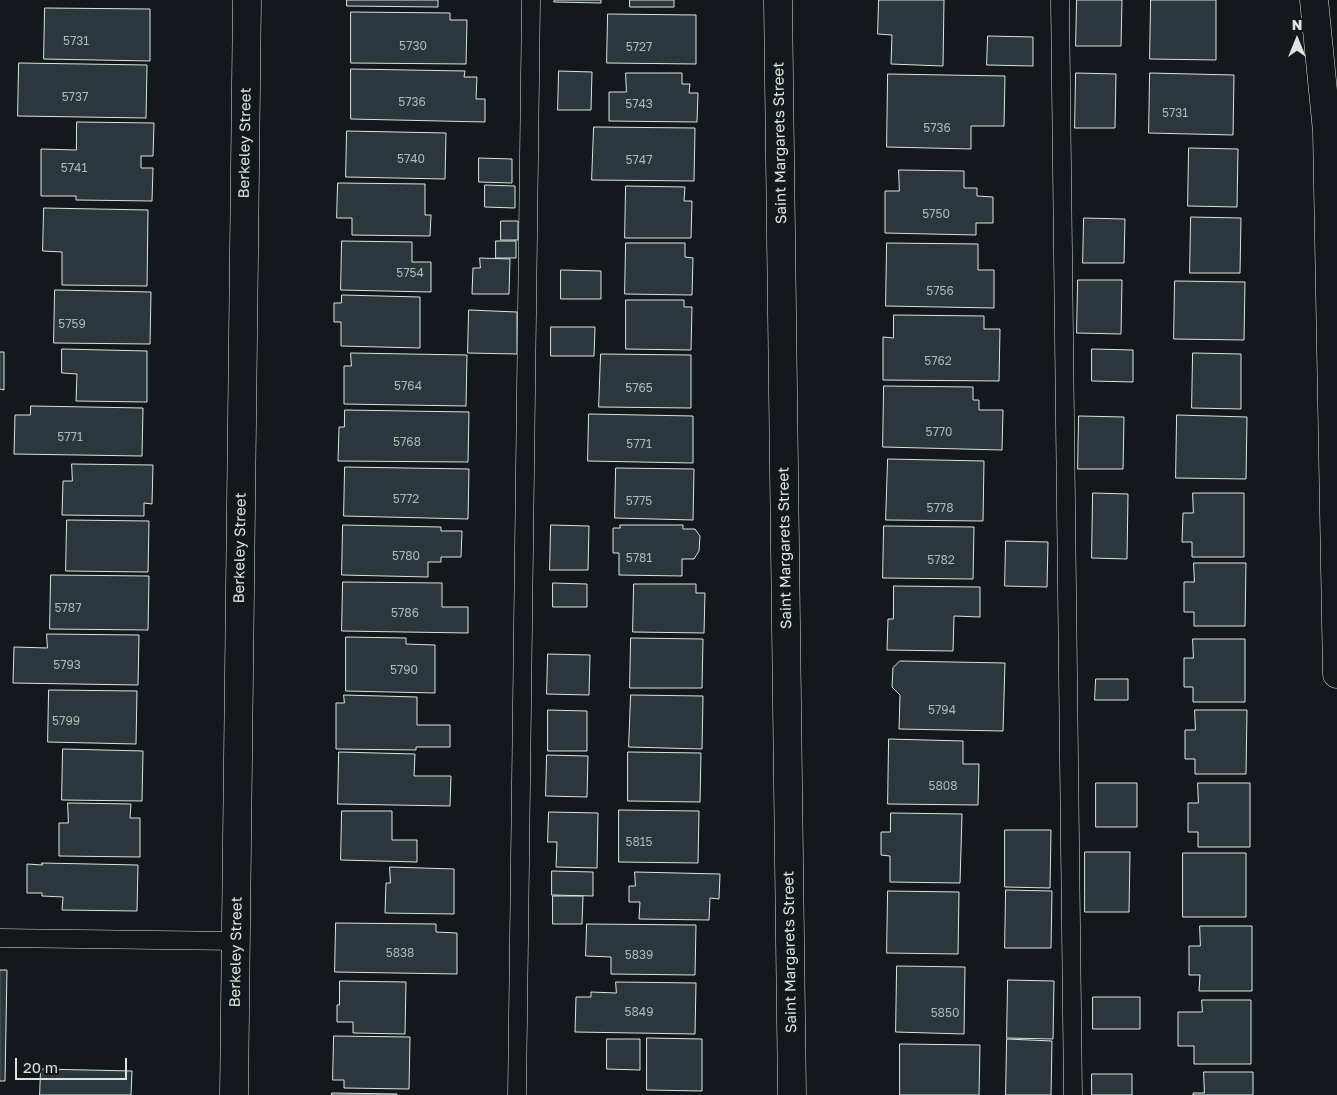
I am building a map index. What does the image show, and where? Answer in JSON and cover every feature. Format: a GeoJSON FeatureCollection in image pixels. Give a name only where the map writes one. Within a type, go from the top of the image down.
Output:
{"type":"FeatureCollection","features":[{"type":"Feature","properties":{"kind":"street","name":"Berkeley Street"},"geometry":{"type":"LineString","coordinates":[[234,1095],[247,0]]}},
{"type":"Feature","properties":{"kind":"street","name":"Saint Margarets Street"},"geometry":{"type":"LineString","coordinates":[[778,0],[792,1095]]}},
{"type":"Feature","properties":{"kind":"street"},"geometry":{"type":"LineString","coordinates":[[1314,0],[1327,131],[1333,329],[1337,674]]}},
{"type":"Feature","properties":{"kind":"lane"},"geometry":{"type":"LineString","coordinates":[[517,1095],[531,0]]}},
{"type":"Feature","properties":{"kind":"lane"},"geometry":{"type":"LineString","coordinates":[[1060,0],[1073,1095]]}},
{"type":"Feature","properties":{"kind":"lane"},"geometry":{"type":"LineString","coordinates":[[0,938],[236,941]]}},
{"type":"Feature","properties":{"kind":"building"},"geometry":{"type":"Polygon","coordinates":[[[347,0],[438,0],[438,7],[347,6],[347,0]]]}},
{"type":"Feature","properties":{"kind":"building"},"geometry":{"type":"Polygon","coordinates":[[[555,0],[601,0],[601,3],[554,2],[555,0]]]}},
{"type":"Feature","properties":{"kind":"building"},"geometry":{"type":"Polygon","coordinates":[[[630,0],[674,0],[674,7],[630,7],[630,0]]]}},
{"type":"Feature","properties":{"kind":"building"},"geometry":{"type":"Polygon","coordinates":[[[879,0],[944,0],[943,66],[891,64],[892,35],[878,34],[879,0]]]}},
{"type":"Feature","properties":{"kind":"building"},"geometry":{"type":"Polygon","coordinates":[[[1077,0],[1122,0],[1121,46],[1076,46],[1077,0]]]}},
{"type":"Feature","properties":{"kind":"building"},"geometry":{"type":"Polygon","coordinates":[[[1151,0],[1216,0],[1216,60],[1150,59],[1151,0]]]}},
{"type":"Feature","properties":{"kind":"building"},"geometry":{"type":"Polygon","coordinates":[[[45,8],[150,9],[150,61],[44,59],[45,8]]]}},
{"type":"Feature","properties":{"kind":"building"},"geometry":{"type":"Polygon","coordinates":[[[351,12],[450,13],[450,20],[467,20],[466,64],[351,63],[351,12]]]}},
{"type":"Feature","properties":{"kind":"building"},"geometry":{"type":"Polygon","coordinates":[[[608,14],[696,15],[696,64],[607,63],[608,14]]]}},
{"type":"Feature","properties":{"kind":"building"},"geometry":{"type":"Polygon","coordinates":[[[988,36],[1033,37],[1033,66],[987,65],[988,36]]]}},
{"type":"Feature","properties":{"kind":"building"},"geometry":{"type":"Polygon","coordinates":[[[19,63],[147,65],[146,118],[18,116],[19,63]]]}},
{"type":"Feature","properties":{"kind":"building"},"geometry":{"type":"Polygon","coordinates":[[[351,69],[465,71],[464,77],[477,77],[476,99],[485,99],[485,122],[351,119],[351,69]]]}},
{"type":"Feature","properties":{"kind":"building"},"geometry":{"type":"Polygon","coordinates":[[[559,71],[592,72],[591,110],[558,110],[559,71]]]}},
{"type":"Feature","properties":{"kind":"building"},"geometry":{"type":"Polygon","coordinates":[[[626,73],[682,73],[682,84],[690,84],[689,93],[698,93],[697,122],[609,121],[609,92],[626,92],[626,73]]]}},
{"type":"Feature","properties":{"kind":"building"},"geometry":{"type":"Polygon","coordinates":[[[1076,73],[1116,74],[1115,128],[1075,128],[1076,73]]]}},
{"type":"Feature","properties":{"kind":"building"},"geometry":{"type":"Polygon","coordinates":[[[1150,73],[1234,75],[1233,135],[1149,133],[1150,73]]]}},
{"type":"Feature","properties":{"kind":"building"},"geometry":{"type":"Polygon","coordinates":[[[888,74],[1005,76],[1004,126],[971,126],[971,149],[887,147],[888,74]]]}},
{"type":"Feature","properties":{"kind":"building"},"geometry":{"type":"Polygon","coordinates":[[[77,122],[154,123],[153,156],[141,156],[141,168],[153,168],[152,201],[76,200],[76,196],[41,196],[41,149],[76,150],[77,122]]]}},
{"type":"Feature","properties":{"kind":"building"},"geometry":{"type":"Polygon","coordinates":[[[594,127],[695,128],[694,181],[592,180],[594,127]]]}},
{"type":"Feature","properties":{"kind":"building"},"geometry":{"type":"Polygon","coordinates":[[[347,131],[446,133],[445,179],[346,177],[347,131]]]}},
{"type":"Feature","properties":{"kind":"building"},"geometry":{"type":"Polygon","coordinates":[[[1189,148],[1238,149],[1237,207],[1188,206],[1189,148]]]}},
{"type":"Feature","properties":{"kind":"building"},"geometry":{"type":"Polygon","coordinates":[[[479,158],[512,159],[512,183],[479,182],[479,158]]]}},
{"type":"Feature","properties":{"kind":"building"},"geometry":{"type":"Polygon","coordinates":[[[899,170],[964,171],[964,188],[977,188],[977,196],[993,197],[993,223],[976,223],[976,235],[885,233],[885,191],[899,191],[899,170]]]}},
{"type":"Feature","properties":{"kind":"building"},"geometry":{"type":"Polygon","coordinates":[[[338,183],[425,184],[425,215],[431,215],[430,236],[352,235],[352,218],[337,218],[338,183]]]}},
{"type":"Feature","properties":{"kind":"building"},"geometry":{"type":"Polygon","coordinates":[[[485,185],[515,186],[515,208],[485,207],[485,185]]]}},
{"type":"Feature","properties":{"kind":"building"},"geometry":{"type":"Polygon","coordinates":[[[626,186],[685,187],[684,201],[692,201],[691,238],[625,238],[626,186]]]}},
{"type":"Feature","properties":{"kind":"building"},"geometry":{"type":"Polygon","coordinates":[[[44,208],[148,210],[147,286],[62,285],[62,252],[43,251],[44,208]]]}},
{"type":"Feature","properties":{"kind":"building"},"geometry":{"type":"Polygon","coordinates":[[[1191,217],[1241,218],[1240,273],[1190,273],[1191,217]]]}},
{"type":"Feature","properties":{"kind":"building"},"geometry":{"type":"Polygon","coordinates":[[[1084,218],[1125,219],[1124,263],[1083,263],[1084,218]]]}},
{"type":"Feature","properties":{"kind":"building"},"geometry":{"type":"Polygon","coordinates":[[[501,221],[518,221],[518,240],[501,240],[501,221]]]}},
{"type":"Feature","properties":{"kind":"building"},"geometry":{"type":"Polygon","coordinates":[[[342,241],[412,242],[412,262],[431,262],[431,292],[341,290],[342,241]]]}},
{"type":"Feature","properties":{"kind":"building"},"geometry":{"type":"Polygon","coordinates":[[[496,241],[516,241],[516,258],[496,258],[496,241]]]}},
{"type":"Feature","properties":{"kind":"building"},"geometry":{"type":"Polygon","coordinates":[[[626,243],[685,243],[685,257],[693,258],[692,295],[625,294],[626,243]]]}},
{"type":"Feature","properties":{"kind":"building"},"geometry":{"type":"Polygon","coordinates":[[[887,243],[978,244],[978,270],[994,270],[994,308],[886,306],[887,243]]]}},
{"type":"Feature","properties":{"kind":"building"},"geometry":{"type":"Polygon","coordinates":[[[480,258],[510,259],[509,294],[472,294],[473,268],[480,268],[480,258]]]}},
{"type":"Feature","properties":{"kind":"building"},"geometry":{"type":"Polygon","coordinates":[[[561,270],[601,271],[601,299],[561,299],[561,270]]]}},
{"type":"Feature","properties":{"kind":"building"},"geometry":{"type":"Polygon","coordinates":[[[1078,280],[1122,280],[1121,334],[1077,333],[1078,280]]]}},
{"type":"Feature","properties":{"kind":"building"},"geometry":{"type":"Polygon","coordinates":[[[1175,281],[1245,282],[1244,340],[1174,339],[1175,281]]]}},
{"type":"Feature","properties":{"kind":"building"},"geometry":{"type":"Polygon","coordinates":[[[55,290],[151,292],[150,344],[54,343],[55,290]]]}},
{"type":"Feature","properties":{"kind":"building"},"geometry":{"type":"Polygon","coordinates":[[[342,295],[420,297],[420,348],[341,346],[341,322],[334,322],[334,303],[341,303],[342,295]]]}},
{"type":"Feature","properties":{"kind":"building"},"geometry":{"type":"Polygon","coordinates":[[[626,300],[684,300],[684,307],[692,307],[691,350],[626,349],[626,300]]]}},
{"type":"Feature","properties":{"kind":"building"},"geometry":{"type":"Polygon","coordinates":[[[469,310],[517,312],[517,354],[468,353],[469,310]]]}},
{"type":"Feature","properties":{"kind":"building"},"geometry":{"type":"Polygon","coordinates":[[[894,315],[984,316],[984,329],[1000,329],[999,381],[883,380],[883,337],[893,338],[894,315]]]}},
{"type":"Feature","properties":{"kind":"building"},"geometry":{"type":"Polygon","coordinates":[[[551,327],[595,327],[594,356],[551,356],[551,327]]]}},
{"type":"Feature","properties":{"kind":"building"},"geometry":{"type":"Polygon","coordinates":[[[62,349],[147,351],[147,402],[76,401],[77,374],[62,373],[62,349]]]}},
{"type":"Feature","properties":{"kind":"building"},"geometry":{"type":"Polygon","coordinates":[[[1092,349],[1133,350],[1133,382],[1092,381],[1092,349]]]}},
{"type":"Feature","properties":{"kind":"building"},"geometry":{"type":"Polygon","coordinates":[[[0,352],[4,352],[4,390],[0,389],[0,352]]]}},
{"type":"Feature","properties":{"kind":"building"},"geometry":{"type":"Polygon","coordinates":[[[351,353],[467,355],[466,406],[344,404],[344,366],[351,366],[351,353]]]}},
{"type":"Feature","properties":{"kind":"building"},"geometry":{"type":"Polygon","coordinates":[[[1193,353],[1241,354],[1241,409],[1192,408],[1193,353]]]}},
{"type":"Feature","properties":{"kind":"building"},"geometry":{"type":"Polygon","coordinates":[[[601,354],[691,355],[691,408],[599,407],[601,354]]]}},
{"type":"Feature","properties":{"kind":"building"},"geometry":{"type":"Polygon","coordinates":[[[884,386],[973,387],[973,400],[979,400],[979,410],[1003,410],[1002,450],[883,447],[884,386]]]}},
{"type":"Feature","properties":{"kind":"building"},"geometry":{"type":"Polygon","coordinates":[[[31,406],[143,408],[142,456],[14,454],[15,415],[30,415],[31,406]]]}},
{"type":"Feature","properties":{"kind":"building"},"geometry":{"type":"Polygon","coordinates":[[[345,410],[469,412],[468,462],[338,461],[339,427],[344,427],[345,410]]]}},
{"type":"Feature","properties":{"kind":"building"},"geometry":{"type":"Polygon","coordinates":[[[589,414],[693,416],[693,463],[588,461],[589,414]]]}},
{"type":"Feature","properties":{"kind":"building"},"geometry":{"type":"Polygon","coordinates":[[[1177,415],[1247,417],[1246,479],[1176,478],[1177,415]]]}},
{"type":"Feature","properties":{"kind":"building"},"geometry":{"type":"Polygon","coordinates":[[[1079,416],[1124,417],[1123,469],[1078,469],[1079,416]]]}},
{"type":"Feature","properties":{"kind":"building"},"geometry":{"type":"Polygon","coordinates":[[[888,459],[984,461],[983,521],[886,520],[888,459]]]}},
{"type":"Feature","properties":{"kind":"building"},"geometry":{"type":"Polygon","coordinates":[[[72,464],[153,465],[152,504],[144,503],[144,516],[62,515],[63,481],[72,481],[72,464]]]}},
{"type":"Feature","properties":{"kind":"building"},"geometry":{"type":"Polygon","coordinates":[[[345,467],[469,469],[468,519],[344,516],[345,467]]]}},
{"type":"Feature","properties":{"kind":"building"},"geometry":{"type":"Polygon","coordinates":[[[616,468],[694,469],[693,520],[615,518],[616,468]]]}},
{"type":"Feature","properties":{"kind":"building"},"geometry":{"type":"Polygon","coordinates":[[[1093,493],[1128,494],[1127,559],[1092,558],[1093,493]]]}},
{"type":"Feature","properties":{"kind":"building"},"geometry":{"type":"Polygon","coordinates":[[[1193,493],[1244,493],[1244,557],[1192,557],[1192,542],[1182,542],[1183,513],[1193,513],[1193,493]]]}},
{"type":"Feature","properties":{"kind":"building"},"geometry":{"type":"Polygon","coordinates":[[[67,520],[149,521],[148,572],[66,571],[67,520]]]}},
{"type":"Feature","properties":{"kind":"building"},"geometry":{"type":"Polygon","coordinates":[[[343,525],[441,527],[441,531],[462,531],[461,557],[441,557],[441,562],[428,562],[428,577],[342,575],[343,525]]]}},
{"type":"Feature","properties":{"kind":"building"},"geometry":{"type":"Polygon","coordinates":[[[551,525],[589,526],[588,570],[550,570],[551,525]]]}},
{"type":"Feature","properties":{"kind":"building"},"geometry":{"type":"Polygon","coordinates":[[[620,525],[683,525],[683,529],[695,529],[700,536],[699,551],[694,559],[682,559],[682,576],[619,575],[619,553],[613,553],[613,528],[620,528],[620,525]]]}},
{"type":"Feature","properties":{"kind":"building"},"geometry":{"type":"Polygon","coordinates":[[[884,526],[974,527],[973,579],[883,578],[884,526]]]}},
{"type":"Feature","properties":{"kind":"building"},"geometry":{"type":"Polygon","coordinates":[[[1006,541],[1048,542],[1047,587],[1005,586],[1006,541]]]}},
{"type":"Feature","properties":{"kind":"building"},"geometry":{"type":"Polygon","coordinates":[[[1194,563],[1246,563],[1245,626],[1194,626],[1194,612],[1184,612],[1184,582],[1194,582],[1194,563]]]}},
{"type":"Feature","properties":{"kind":"building"},"geometry":{"type":"Polygon","coordinates":[[[51,575],[149,576],[148,630],[50,629],[51,575]]]}},
{"type":"Feature","properties":{"kind":"building"},"geometry":{"type":"Polygon","coordinates":[[[343,582],[442,583],[442,607],[468,607],[468,633],[342,631],[343,582]]]}},
{"type":"Feature","properties":{"kind":"building"},"geometry":{"type":"Polygon","coordinates":[[[553,583],[587,584],[587,607],[553,607],[553,583]]]}},
{"type":"Feature","properties":{"kind":"building"},"geometry":{"type":"Polygon","coordinates":[[[634,584],[696,584],[696,593],[705,593],[704,633],[633,632],[634,584]]]}},
{"type":"Feature","properties":{"kind":"building"},"geometry":{"type":"Polygon","coordinates":[[[894,586],[980,587],[980,617],[954,616],[953,651],[887,650],[888,619],[893,619],[894,586]]]}},
{"type":"Feature","properties":{"kind":"building"},"geometry":{"type":"Polygon","coordinates":[[[47,634],[139,635],[138,685],[13,683],[14,647],[47,648],[47,634]]]}},
{"type":"Feature","properties":{"kind":"building"},"geometry":{"type":"Polygon","coordinates":[[[346,637],[406,638],[406,644],[435,645],[435,693],[346,691],[346,637]]]}},
{"type":"Feature","properties":{"kind":"building"},"geometry":{"type":"Polygon","coordinates":[[[631,638],[703,639],[702,688],[630,688],[631,638]]]}},
{"type":"Feature","properties":{"kind":"building"},"geometry":{"type":"Polygon","coordinates":[[[1193,639],[1245,639],[1245,702],[1193,702],[1193,687],[1184,687],[1184,658],[1193,658],[1193,639]]]}},
{"type":"Feature","properties":{"kind":"building"},"geometry":{"type":"Polygon","coordinates":[[[548,654],[590,655],[589,695],[547,694],[548,654]]]}},
{"type":"Feature","properties":{"kind":"building"},"geometry":{"type":"Polygon","coordinates":[[[900,661],[1005,663],[1003,731],[899,729],[900,695],[892,687],[893,668],[900,661]]]}},
{"type":"Feature","properties":{"kind":"building"},"geometry":{"type":"Polygon","coordinates":[[[1096,679],[1128,679],[1128,700],[1095,700],[1096,679]]]}},
{"type":"Feature","properties":{"kind":"building"},"geometry":{"type":"Polygon","coordinates":[[[49,690],[137,691],[136,744],[48,742],[49,690]]]}},
{"type":"Feature","properties":{"kind":"building"},"geometry":{"type":"Polygon","coordinates":[[[344,695],[417,697],[417,725],[450,725],[450,747],[416,747],[416,750],[336,749],[336,703],[344,703],[344,695]]]}},
{"type":"Feature","properties":{"kind":"building"},"geometry":{"type":"Polygon","coordinates":[[[631,695],[703,696],[702,749],[629,747],[631,695]]]}},
{"type":"Feature","properties":{"kind":"building"},"geometry":{"type":"Polygon","coordinates":[[[548,710],[587,711],[587,751],[548,751],[548,710]]]}},
{"type":"Feature","properties":{"kind":"building"},"geometry":{"type":"Polygon","coordinates":[[[1195,710],[1247,710],[1246,774],[1195,774],[1195,759],[1185,759],[1185,730],[1195,730],[1195,710]]]}},
{"type":"Feature","properties":{"kind":"building"},"geometry":{"type":"Polygon","coordinates":[[[889,739],[963,741],[963,764],[979,764],[978,805],[888,804],[889,739]]]}},
{"type":"Feature","properties":{"kind":"building"},"geometry":{"type":"Polygon","coordinates":[[[63,749],[143,751],[142,801],[62,800],[63,749]]]}},
{"type":"Feature","properties":{"kind":"building"},"geometry":{"type":"Polygon","coordinates":[[[339,752],[415,754],[414,776],[451,776],[450,806],[338,804],[339,752]]]}},
{"type":"Feature","properties":{"kind":"building"},"geometry":{"type":"Polygon","coordinates":[[[628,752],[701,753],[700,802],[628,801],[628,752]]]}},
{"type":"Feature","properties":{"kind":"building"},"geometry":{"type":"Polygon","coordinates":[[[547,755],[588,756],[587,797],[546,796],[547,755]]]}},
{"type":"Feature","properties":{"kind":"building"},"geometry":{"type":"Polygon","coordinates":[[[1096,783],[1137,783],[1137,827],[1096,827],[1096,783]]]}},
{"type":"Feature","properties":{"kind":"building"},"geometry":{"type":"Polygon","coordinates":[[[1198,783],[1250,783],[1250,847],[1198,847],[1198,832],[1188,832],[1188,803],[1198,803],[1198,783]]]}},
{"type":"Feature","properties":{"kind":"building"},"geometry":{"type":"Polygon","coordinates":[[[68,803],[131,804],[130,818],[140,818],[140,857],[59,856],[59,823],[68,823],[68,803]]]}},
{"type":"Feature","properties":{"kind":"building"},"geometry":{"type":"Polygon","coordinates":[[[619,810],[699,811],[698,863],[619,862],[619,810]]]}},
{"type":"Feature","properties":{"kind":"building"},"geometry":{"type":"Polygon","coordinates":[[[342,811],[392,811],[392,840],[417,840],[417,862],[341,860],[342,811]]]}},
{"type":"Feature","properties":{"kind":"building"},"geometry":{"type":"Polygon","coordinates":[[[549,812],[598,813],[597,868],[556,867],[557,842],[548,842],[549,812]]]}},
{"type":"Feature","properties":{"kind":"building"},"geometry":{"type":"Polygon","coordinates":[[[891,813],[962,814],[960,883],[890,882],[890,856],[881,855],[881,832],[890,832],[891,813]]]}},
{"type":"Feature","properties":{"kind":"building"},"geometry":{"type":"Polygon","coordinates":[[[1005,830],[1051,830],[1050,888],[1005,887],[1005,830]]]}},
{"type":"Feature","properties":{"kind":"building"},"geometry":{"type":"Polygon","coordinates":[[[1085,852],[1130,852],[1129,912],[1085,912],[1085,852]]]}},
{"type":"Feature","properties":{"kind":"building"},"geometry":{"type":"Polygon","coordinates":[[[1183,853],[1246,853],[1246,917],[1183,917],[1183,853]]]}},
{"type":"Feature","properties":{"kind":"building"},"geometry":{"type":"Polygon","coordinates":[[[42,863],[138,865],[137,911],[62,910],[63,897],[42,896],[42,893],[27,893],[27,864],[42,865],[42,863]]]}},
{"type":"Feature","properties":{"kind":"building"},"geometry":{"type":"Polygon","coordinates":[[[390,867],[454,869],[454,914],[385,913],[386,883],[390,883],[390,867]]]}},
{"type":"Feature","properties":{"kind":"building"},"geometry":{"type":"Polygon","coordinates":[[[552,871],[593,872],[593,896],[552,895],[552,871]]]}},
{"type":"Feature","properties":{"kind":"building"},"geometry":{"type":"Polygon","coordinates":[[[635,872],[720,874],[719,899],[710,898],[709,920],[639,919],[640,902],[629,902],[629,886],[635,886],[635,872]]]}},
{"type":"Feature","properties":{"kind":"building"},"geometry":{"type":"Polygon","coordinates":[[[1006,890],[1052,891],[1051,948],[1005,948],[1006,890]]]}},
{"type":"Feature","properties":{"kind":"building"},"geometry":{"type":"Polygon","coordinates":[[[888,891],[959,892],[958,954],[887,953],[888,891]]]}},
{"type":"Feature","properties":{"kind":"building"},"geometry":{"type":"Polygon","coordinates":[[[553,896],[583,896],[582,924],[553,924],[553,896]]]}},
{"type":"Feature","properties":{"kind":"building"},"geometry":{"type":"Polygon","coordinates":[[[336,923],[436,924],[436,932],[457,933],[457,974],[335,972],[336,923]]]}},
{"type":"Feature","properties":{"kind":"building"},"geometry":{"type":"Polygon","coordinates":[[[587,924],[696,925],[695,975],[611,974],[611,957],[586,956],[587,924]]]}},
{"type":"Feature","properties":{"kind":"building"},"geometry":{"type":"Polygon","coordinates":[[[1200,926],[1252,926],[1252,991],[1199,991],[1200,975],[1189,975],[1189,946],[1200,946],[1200,926]]]}},
{"type":"Feature","properties":{"kind":"building"},"geometry":{"type":"Polygon","coordinates":[[[897,966],[965,967],[964,1034],[896,1032],[897,966]]]}},
{"type":"Feature","properties":{"kind":"building"},"geometry":{"type":"Polygon","coordinates":[[[0,970],[7,970],[5,1081],[0,1081],[0,970]]]}},
{"type":"Feature","properties":{"kind":"building"},"geometry":{"type":"Polygon","coordinates":[[[1008,980],[1054,981],[1053,1039],[1007,1038],[1008,980]]]}},
{"type":"Feature","properties":{"kind":"building"},"geometry":{"type":"Polygon","coordinates":[[[340,981],[406,982],[405,1034],[353,1033],[353,1022],[337,1022],[340,981]]]}},
{"type":"Feature","properties":{"kind":"building"},"geometry":{"type":"Polygon","coordinates":[[[616,982],[696,983],[695,1034],[575,1032],[576,997],[591,997],[591,992],[616,993],[616,982]]]}},
{"type":"Feature","properties":{"kind":"building"},"geometry":{"type":"Polygon","coordinates":[[[1093,997],[1140,997],[1140,1029],[1093,1029],[1093,997]]]}},
{"type":"Feature","properties":{"kind":"building"},"geometry":{"type":"Polygon","coordinates":[[[1202,1000],[1251,1000],[1251,1064],[1194,1064],[1194,1046],[1178,1046],[1178,1012],[1202,1012],[1202,1000]]]}},
{"type":"Feature","properties":{"kind":"building"},"geometry":{"type":"Polygon","coordinates":[[[334,1036],[410,1037],[409,1089],[344,1088],[344,1080],[333,1080],[334,1036]]]}},
{"type":"Feature","properties":{"kind":"building"},"geometry":{"type":"Polygon","coordinates":[[[647,1038],[702,1039],[702,1091],[647,1090],[647,1038]]]}},
{"type":"Feature","properties":{"kind":"building"},"geometry":{"type":"Polygon","coordinates":[[[607,1039],[640,1039],[640,1070],[607,1069],[607,1039]]]}},
{"type":"Feature","properties":{"kind":"building"},"geometry":{"type":"Polygon","coordinates":[[[1007,1039],[1052,1041],[1051,1095],[1006,1095],[1007,1039]]]}},
{"type":"Feature","properties":{"kind":"building"},"geometry":{"type":"Polygon","coordinates":[[[900,1044],[980,1045],[979,1095],[900,1095],[900,1044]]]}},
{"type":"Feature","properties":{"kind":"building"},"geometry":{"type":"Polygon","coordinates":[[[41,1069],[132,1071],[131,1095],[40,1095],[41,1069]]]}},
{"type":"Feature","properties":{"kind":"building"},"geometry":{"type":"Polygon","coordinates":[[[1204,1072],[1253,1072],[1253,1095],[1193,1095],[1193,1093],[1204,1093],[1204,1072]]]}},
{"type":"Feature","properties":{"kind":"building"},"geometry":{"type":"Polygon","coordinates":[[[1092,1074],[1132,1074],[1132,1095],[1092,1095],[1092,1074]]]}},
{"type":"Feature","properties":{"kind":"building"},"geometry":{"type":"Polygon","coordinates":[[[332,1093],[397,1094],[397,1095],[332,1095],[332,1093]]]}}]}
